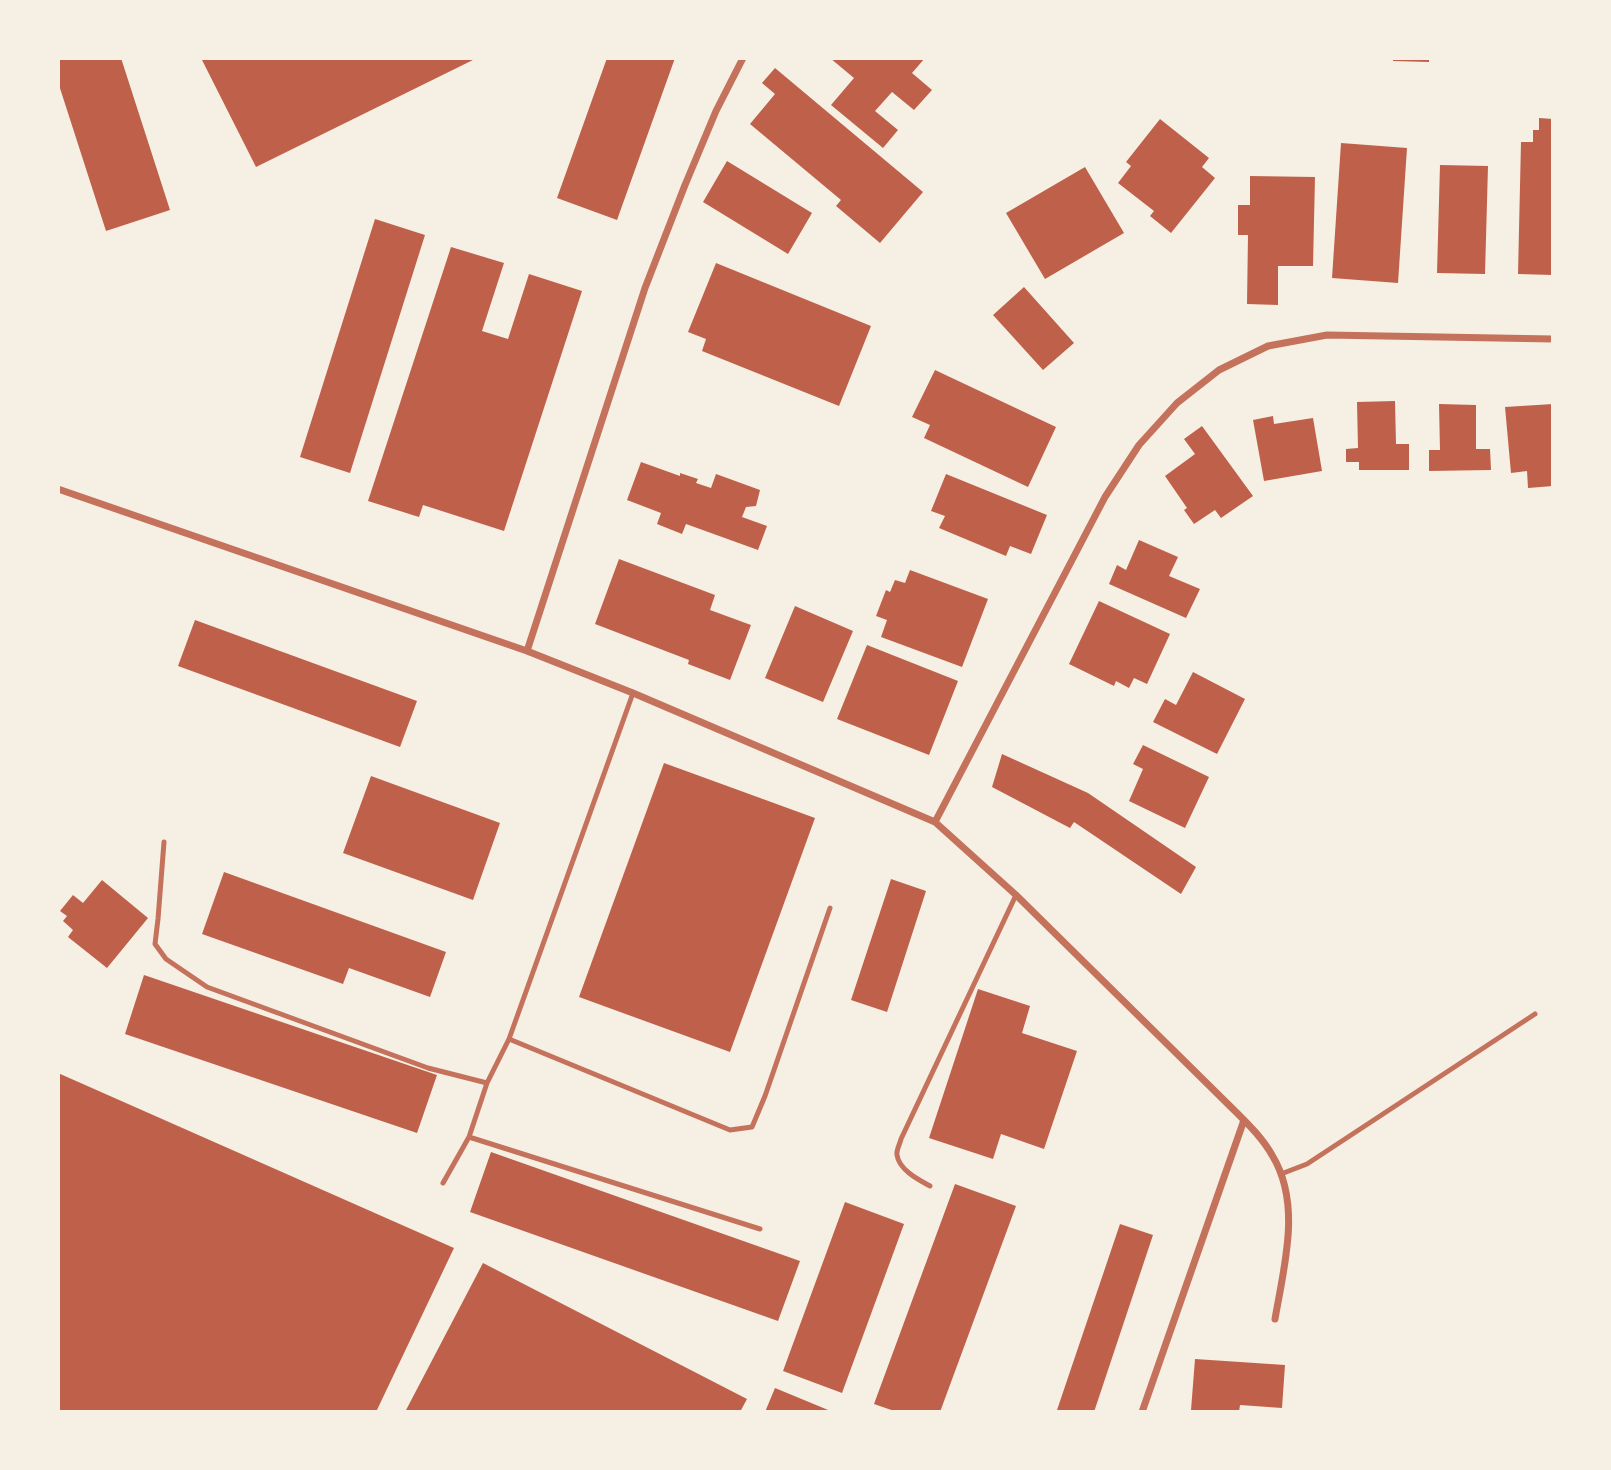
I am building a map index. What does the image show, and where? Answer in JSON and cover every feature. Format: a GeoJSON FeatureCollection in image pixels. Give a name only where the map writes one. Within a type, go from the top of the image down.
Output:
{"type":"FeatureCollection","features":[{"type":"Feature","properties":{"kind":"street"},"geometry":{"type":"LineString","coordinates":[[527,651],[645,288],[716,111],[743,58]]}},
{"type":"Feature","properties":{"kind":"street"},"geometry":{"type":"LineString","coordinates":[[935,822],[1105,497],[1139,445],[1177,403],[1198,386],[1219,370],[1268,346],[1327,335],[1553,339]]}},
{"type":"Feature","properties":{"kind":"street"},"geometry":{"type":"LineString","coordinates":[[58,489],[527,651],[633,693],[935,822],[1016,895],[1244,1120],[1272,1155],[1287,1195],[1288,1239],[1275,1319]]}},
{"type":"Feature","properties":{"kind":"street"},"geometry":{"type":"LineString","coordinates":[[1142,1412],[1244,1120]]}},
{"type":"Feature","properties":{"kind":"lane"},"geometry":{"type":"LineString","coordinates":[[443,1183],[469,1137],[487,1083],[509,1038],[633,693]]}},
{"type":"Feature","properties":{"kind":"lane"},"geometry":{"type":"LineString","coordinates":[[164,842],[155,944],[166,959],[207,987],[428,1068],[487,1083]]}},
{"type":"Feature","properties":{"kind":"lane"},"geometry":{"type":"LineString","coordinates":[[930,1186],[900,1164],[896,1153],[1016,895]]}},
{"type":"Feature","properties":{"kind":"lane"},"geometry":{"type":"LineString","coordinates":[[509,1038],[730,1130],[752,1127],[830,908]]}},
{"type":"Feature","properties":{"kind":"lane"},"geometry":{"type":"LineString","coordinates":[[1281,1174],[1307,1164],[1535,1014]]}},
{"type":"Feature","properties":{"kind":"lane"},"geometry":{"type":"LineString","coordinates":[[469,1137],[760,1229]]}},
{"type":"Feature","properties":{"kind":"building"},"geometry":{"type":"Polygon","coordinates":[[[58,58],[121,58],[170,210],[106,231],[58,82],[58,58]]]}},
{"type":"Feature","properties":{"kind":"building"},"geometry":{"type":"Polygon","coordinates":[[[201,58],[477,58],[256,167],[201,58]]]}},
{"type":"Feature","properties":{"kind":"building"},"geometry":{"type":"Polygon","coordinates":[[[607,58],[675,58],[617,220],[557,198],[607,58]]]}},
{"type":"Feature","properties":{"kind":"building"},"geometry":{"type":"Polygon","coordinates":[[[830,58],[925,58],[912,73],[932,90],[914,110],[892,92],[875,111],[898,130],[883,148],[831,105],[854,78],[830,58]]]}},
{"type":"Feature","properties":{"kind":"building"},"geometry":{"type":"Polygon","coordinates":[[[1393,58],[1429,58],[1429,62],[1393,61],[1393,58]]]}},
{"type":"Feature","properties":{"kind":"building"},"geometry":{"type":"Polygon","coordinates":[[[775,68],[923,192],[880,243],[836,206],[841,200],[750,124],[775,94],[762,83],[775,68]]]}},
{"type":"Feature","properties":{"kind":"building"},"geometry":{"type":"Polygon","coordinates":[[[1539,118],[1553,119],[1553,275],[1518,274],[1521,142],[1533,142],[1533,130],[1539,130],[1539,118]]]}},
{"type":"Feature","properties":{"kind":"building"},"geometry":{"type":"Polygon","coordinates":[[[1160,119],[1209,158],[1202,167],[1215,178],[1171,233],[1150,216],[1154,211],[1118,183],[1131,166],[1126,162],[1160,119]]]}},
{"type":"Feature","properties":{"kind":"building"},"geometry":{"type":"Polygon","coordinates":[[[1341,143],[1407,148],[1398,283],[1332,278],[1341,143]]]}},
{"type":"Feature","properties":{"kind":"building"},"geometry":{"type":"Polygon","coordinates":[[[727,161],[812,213],[788,254],[703,202],[727,161]]]}},
{"type":"Feature","properties":{"kind":"building"},"geometry":{"type":"Polygon","coordinates":[[[1440,165],[1488,166],[1485,274],[1437,273],[1440,165]]]}},
{"type":"Feature","properties":{"kind":"building"},"geometry":{"type":"Polygon","coordinates":[[[1085,167],[1124,233],[1045,279],[1006,213],[1085,167]]]}},
{"type":"Feature","properties":{"kind":"building"},"geometry":{"type":"Polygon","coordinates":[[[1250,176],[1315,177],[1313,266],[1278,266],[1278,305],[1247,304],[1248,235],[1238,235],[1238,205],[1250,205],[1250,176]]]}},
{"type":"Feature","properties":{"kind":"building"},"geometry":{"type":"Polygon","coordinates":[[[375,219],[425,235],[350,473],[300,457],[375,219]]]}},
{"type":"Feature","properties":{"kind":"building"},"geometry":{"type":"Polygon","coordinates":[[[451,247],[504,263],[482,331],[508,339],[529,274],[582,291],[504,531],[423,505],[419,517],[368,501],[451,247]]]}},
{"type":"Feature","properties":{"kind":"building"},"geometry":{"type":"Polygon","coordinates":[[[716,263],[871,326],[839,406],[702,351],[706,339],[688,332],[716,263]]]}},
{"type":"Feature","properties":{"kind":"building"},"geometry":{"type":"Polygon","coordinates":[[[1024,287],[1074,343],[1043,370],[993,315],[1024,287]]]}},
{"type":"Feature","properties":{"kind":"building"},"geometry":{"type":"Polygon","coordinates":[[[935,370],[1056,427],[1028,487],[924,438],[930,425],[912,417],[935,370]]]}},
{"type":"Feature","properties":{"kind":"building"},"geometry":{"type":"Polygon","coordinates":[[[1395,401],[1396,444],[1409,444],[1409,470],[1359,470],[1359,462],[1346,462],[1346,449],[1358,448],[1357,402],[1395,401]]]}},
{"type":"Feature","properties":{"kind":"building"},"geometry":{"type":"Polygon","coordinates":[[[1439,404],[1476,405],[1476,449],[1490,449],[1491,470],[1429,471],[1429,450],[1440,450],[1439,404]]]}},
{"type":"Feature","properties":{"kind":"building"},"geometry":{"type":"Polygon","coordinates":[[[1553,404],[1553,486],[1528,488],[1527,471],[1511,473],[1505,407],[1553,404]]]}},
{"type":"Feature","properties":{"kind":"building"},"geometry":{"type":"Polygon","coordinates":[[[1273,416],[1274,424],[1313,418],[1322,471],[1264,481],[1253,420],[1273,416]]]}},
{"type":"Feature","properties":{"kind":"building"},"geometry":{"type":"Polygon","coordinates":[[[1202,426],[1253,496],[1221,518],[1215,510],[1194,524],[1184,510],[1187,508],[1165,476],[1195,454],[1184,439],[1202,426]]]}},
{"type":"Feature","properties":{"kind":"building"},"geometry":{"type":"Polygon","coordinates":[[[641,462],[680,476],[680,473],[698,479],[696,483],[711,488],[716,474],[760,490],[756,506],[746,507],[742,517],[767,526],[758,550],[686,524],[682,534],[657,524],[661,513],[627,500],[641,462]]]}},
{"type":"Feature","properties":{"kind":"building"},"geometry":{"type":"Polygon","coordinates":[[[946,474],[1047,515],[1031,554],[1010,546],[1006,556],[939,528],[945,516],[931,511],[946,474]]]}},
{"type":"Feature","properties":{"kind":"building"},"geometry":{"type":"Polygon","coordinates":[[[1139,540],[1178,557],[1169,576],[1200,589],[1186,618],[1109,584],[1117,565],[1126,570],[1139,540]]]}},
{"type":"Feature","properties":{"kind":"building"},"geometry":{"type":"Polygon","coordinates":[[[619,559],[715,595],[710,610],[751,625],[730,680],[688,664],[689,660],[595,624],[619,559]]]}},
{"type":"Feature","properties":{"kind":"building"},"geometry":{"type":"Polygon","coordinates":[[[910,570],[988,599],[962,667],[881,637],[887,620],[876,616],[886,590],[890,592],[895,580],[905,583],[910,570]]]}},
{"type":"Feature","properties":{"kind":"building"},"geometry":{"type":"Polygon","coordinates":[[[1099,601],[1170,634],[1147,684],[1134,678],[1129,688],[1116,681],[1114,686],[1069,664],[1099,601]]]}},
{"type":"Feature","properties":{"kind":"building"},"geometry":{"type":"Polygon","coordinates":[[[795,606],[853,631],[823,702],[765,678],[795,606]]]}},
{"type":"Feature","properties":{"kind":"building"},"geometry":{"type":"Polygon","coordinates":[[[195,620],[417,701],[400,747],[178,666],[195,620]]]}},
{"type":"Feature","properties":{"kind":"building"},"geometry":{"type":"Polygon","coordinates":[[[867,645],[958,681],[929,755],[837,719],[867,645]]]}},
{"type":"Feature","properties":{"kind":"building"},"geometry":{"type":"Polygon","coordinates":[[[1193,672],[1245,699],[1217,754],[1153,722],[1165,699],[1176,705],[1193,672]]]}},
{"type":"Feature","properties":{"kind":"building"},"geometry":{"type":"Polygon","coordinates":[[[1143,745],[1209,777],[1185,828],[1129,801],[1143,769],[1133,764],[1143,745]]]}},
{"type":"Feature","properties":{"kind":"building"},"geometry":{"type":"Polygon","coordinates":[[[1002,754],[1088,793],[1196,867],[1181,894],[1074,822],[1070,828],[992,787],[1002,754]]]}},
{"type":"Feature","properties":{"kind":"building"},"geometry":{"type":"Polygon","coordinates":[[[664,763],[815,818],[730,1052],[579,997],[664,763]]]}},
{"type":"Feature","properties":{"kind":"building"},"geometry":{"type":"Polygon","coordinates":[[[371,776],[500,823],[473,900],[343,853],[371,776]]]}},
{"type":"Feature","properties":{"kind":"building"},"geometry":{"type":"Polygon","coordinates":[[[224,872],[446,952],[430,997],[349,968],[343,984],[202,934],[224,872]]]}},
{"type":"Feature","properties":{"kind":"building"},"geometry":{"type":"Polygon","coordinates":[[[891,879],[926,891],[887,1012],[851,1000],[891,879]]]}},
{"type":"Feature","properties":{"kind":"building"},"geometry":{"type":"Polygon","coordinates":[[[102,880],[148,918],[107,968],[68,937],[73,930],[63,921],[67,916],[60,911],[73,895],[83,903],[102,880]]]}},
{"type":"Feature","properties":{"kind":"building"},"geometry":{"type":"Polygon","coordinates":[[[144,975],[437,1075],[417,1133],[125,1034],[144,975]]]}},
{"type":"Feature","properties":{"kind":"building"},"geometry":{"type":"Polygon","coordinates":[[[978,989],[1030,1006],[1022,1033],[1077,1051],[1044,1149],[1001,1134],[993,1159],[929,1138],[978,989]]]}},
{"type":"Feature","properties":{"kind":"building"},"geometry":{"type":"Polygon","coordinates":[[[58,1073],[454,1248],[376,1412],[58,1412],[58,1073]]]}},
{"type":"Feature","properties":{"kind":"building"},"geometry":{"type":"Polygon","coordinates":[[[491,1152],[800,1261],[778,1321],[470,1212],[491,1152]]]}},
{"type":"Feature","properties":{"kind":"building"},"geometry":{"type":"Polygon","coordinates":[[[955,1184],[1016,1206],[940,1412],[897,1412],[874,1404],[955,1184]]]}},
{"type":"Feature","properties":{"kind":"building"},"geometry":{"type":"Polygon","coordinates":[[[845,1202],[904,1224],[842,1393],[783,1371],[845,1202]]]}},
{"type":"Feature","properties":{"kind":"building"},"geometry":{"type":"Polygon","coordinates":[[[1120,1224],[1153,1235],[1094,1412],[1057,1410],[1120,1224]]]}},
{"type":"Feature","properties":{"kind":"building"},"geometry":{"type":"Polygon","coordinates":[[[483,1263],[747,1399],[740,1412],[405,1412],[483,1263]]]}},
{"type":"Feature","properties":{"kind":"building"},"geometry":{"type":"Polygon","coordinates":[[[1195,1359],[1285,1365],[1282,1408],[1240,1405],[1239,1412],[1191,1410],[1195,1359]]]}},
{"type":"Feature","properties":{"kind":"building"},"geometry":{"type":"Polygon","coordinates":[[[775,1388],[833,1412],[765,1412],[775,1388]]]}}]}
